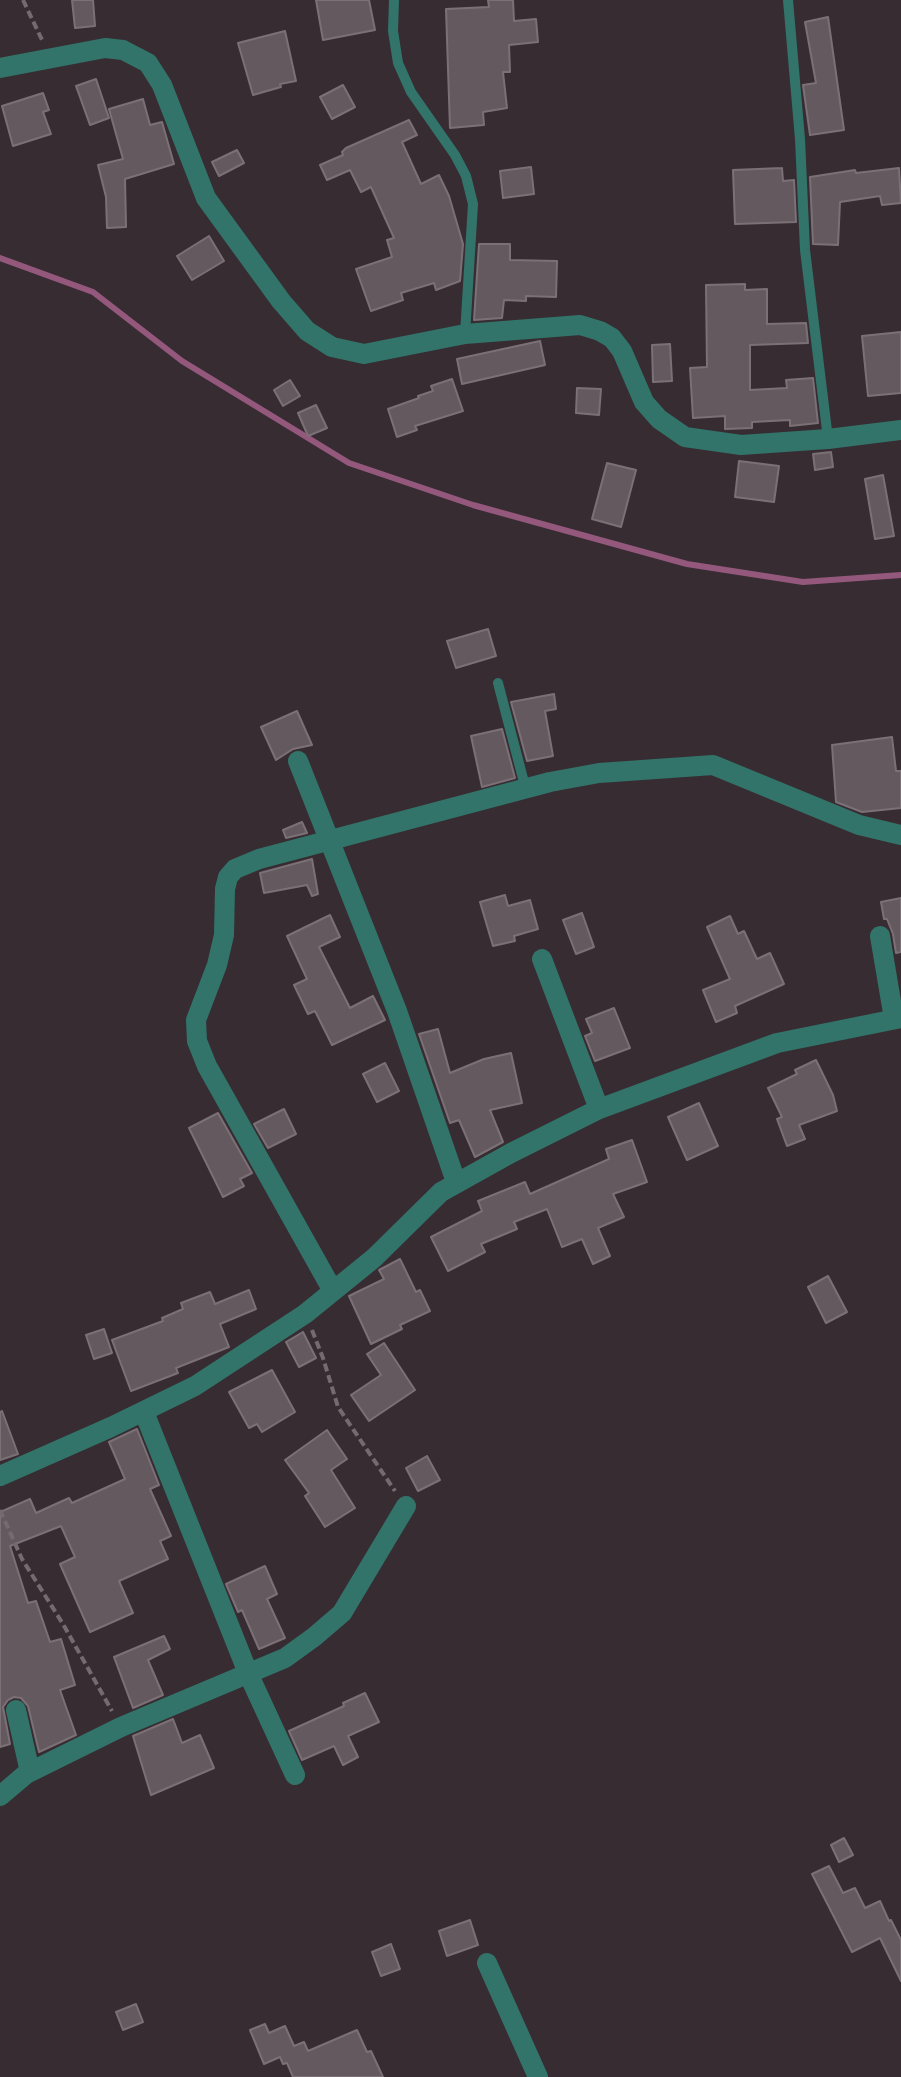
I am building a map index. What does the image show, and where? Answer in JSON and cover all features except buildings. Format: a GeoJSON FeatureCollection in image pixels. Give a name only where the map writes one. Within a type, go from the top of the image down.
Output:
{"type":"FeatureCollection","features":[{"type":"Feature","properties":{"kind":"street"},"geometry":{"type":"LineString","coordinates":[[0,68],[105,48],[123,50],[148,63],[162,85],[206,198],[281,301],[307,331],[332,347],[364,354],[465,334],[580,325],[612,338],[622,351],[644,402],[659,419],[685,437],[741,445],[901,430]]}},
{"type":"Feature","properties":{"kind":"street"},"geometry":{"type":"LineString","coordinates":[[298,761],[397,1011],[456,1182]]}},
{"type":"Feature","properties":{"kind":"street"},"geometry":{"type":"LineString","coordinates":[[333,1291],[207,1066],[197,1041],[195,1031],[200,1007],[217,965],[224,935],[228,877],[244,863],[550,782],[599,773],[713,765],[859,825],[901,835]]}},
{"type":"Feature","properties":{"kind":"street"},"geometry":{"type":"LineString","coordinates":[[0,1476],[195,1386],[305,1314],[374,1258],[441,1192],[599,1109],[777,1043],[898,1019],[880,936]]}},
{"type":"Feature","properties":{"kind":"street"},"geometry":{"type":"LineString","coordinates":[[542,959],[599,1109]]}},
{"type":"Feature","properties":{"kind":"street"},"geometry":{"type":"LineString","coordinates":[[144,1412],[248,1673],[295,1775]]}},
{"type":"Feature","properties":{"kind":"street"},"geometry":{"type":"LineString","coordinates":[[0,1796],[30,1772],[121,1727],[285,1658],[342,1613],[406,1506]]}},
{"type":"Feature","properties":{"kind":"street"},"geometry":{"type":"LineString","coordinates":[[16,1710],[30,1772]]}},
{"type":"Feature","properties":{"kind":"street"},"geometry":{"type":"LineString","coordinates":[[487,1963],[538,2077]]}},
{"type":"Feature","properties":{"kind":"lane"},"geometry":{"type":"LineString","coordinates":[[394,0],[393,31],[398,63],[411,92],[455,155],[466,176],[473,204],[465,334]]}},
{"type":"Feature","properties":{"kind":"lane"},"geometry":{"type":"LineString","coordinates":[[788,0],[800,139],[805,250],[828,439]]}},
{"type":"Feature","properties":{"kind":"lane"},"geometry":{"type":"LineString","coordinates":[[498,683],[526,790]]}},
{"type":"Feature","properties":{"kind":"path"},"geometry":{"type":"LineString","coordinates":[[23,0],[51,58]]}},
{"type":"Feature","properties":{"kind":"path"},"geometry":{"type":"LineString","coordinates":[[305,1314],[338,1407],[406,1506]]}},
{"type":"Feature","properties":{"kind":"path"},"geometry":{"type":"LineString","coordinates":[[0,1510],[22,1559],[121,1727]]}},
{"type":"Feature","properties":{"kind":"waterway"},"geometry":{"type":"LineString","coordinates":[[0,258],[93,292],[182,361],[349,463],[473,505],[687,564],[803,582],[901,575]]}}]}
